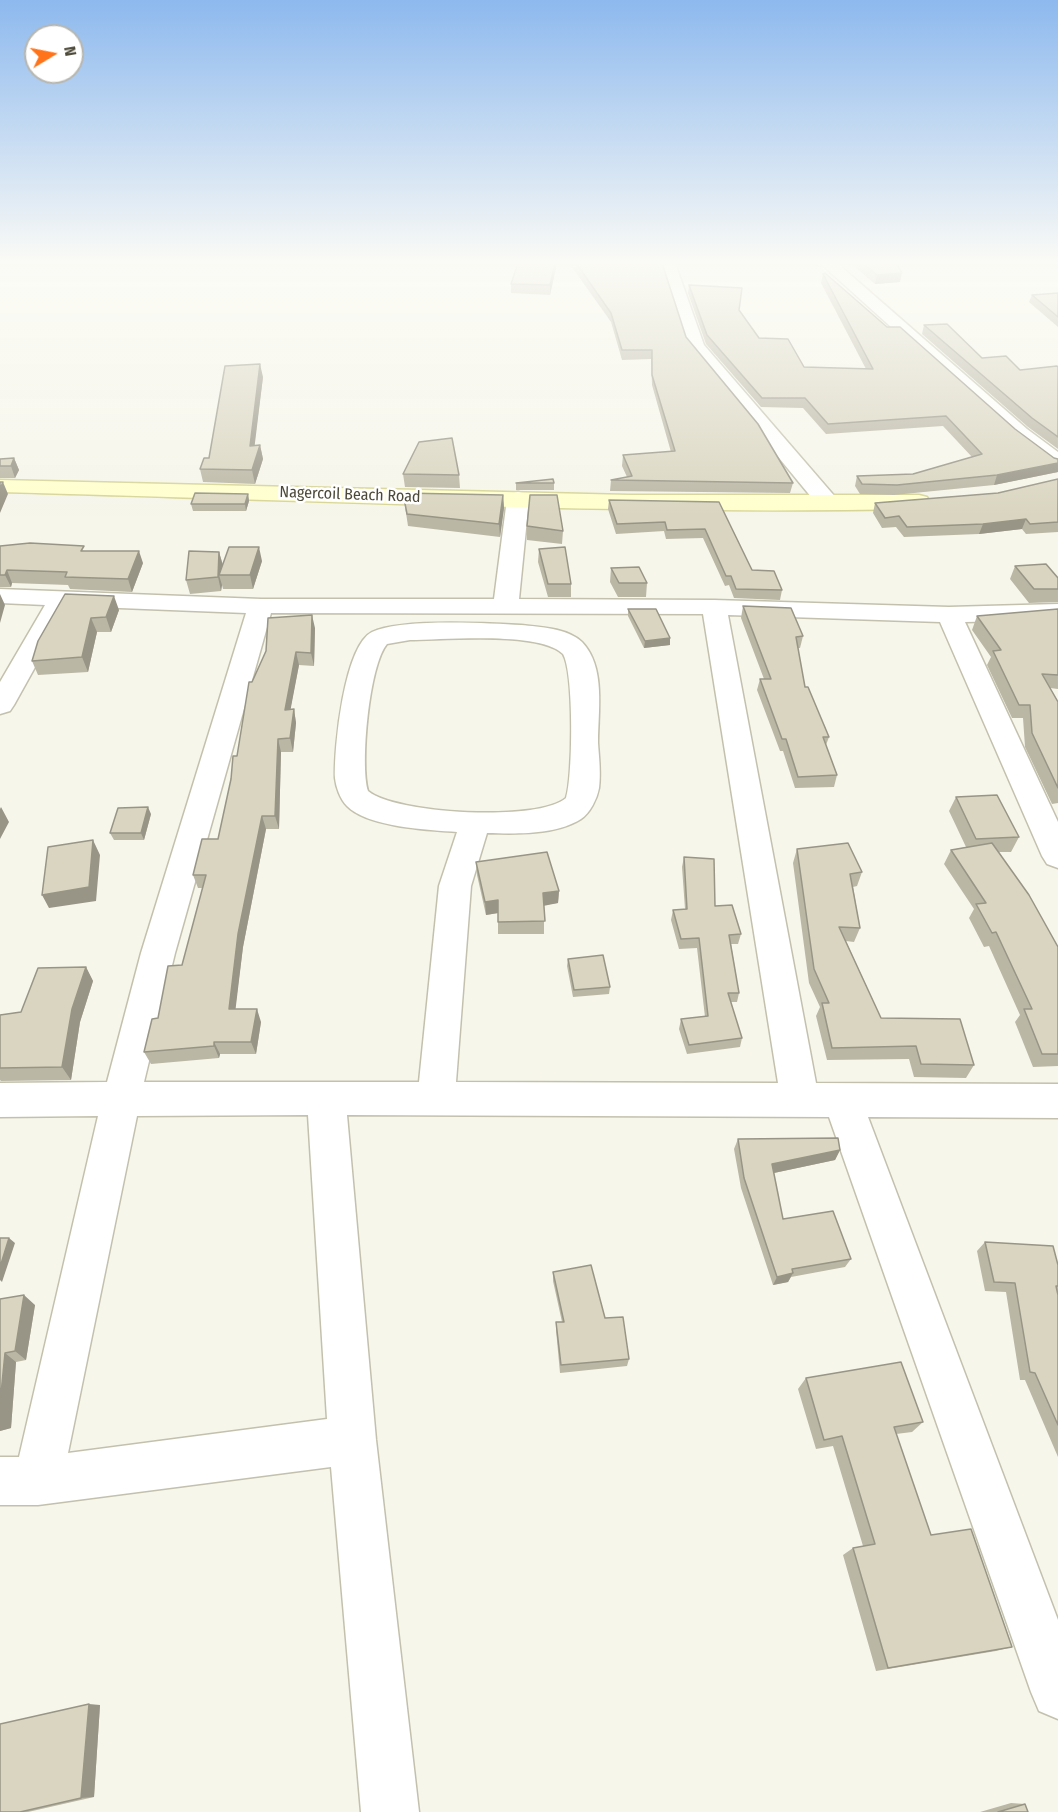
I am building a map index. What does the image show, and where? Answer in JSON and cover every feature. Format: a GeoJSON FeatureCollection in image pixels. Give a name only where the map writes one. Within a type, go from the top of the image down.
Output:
{"type":"FeatureCollection","features":[{"type":"Feature","properties":{"kind":"main road","name":"Nagercoil Beach Road"},"geometry":{"type":"LineString","coordinates":[[0,486],[518,500],[894,504],[939,500]]}},
{"type":"Feature","properties":{"kind":"street"},"geometry":{"type":"LineString","coordinates":[[698,348],[829,504]]}},
{"type":"Feature","properties":{"kind":"street"},"geometry":{"type":"LineString","coordinates":[[924,348],[1020,433],[1058,462]]}},
{"type":"Feature","properties":{"kind":"street"},"geometry":{"type":"LineString","coordinates":[[506,606],[518,500]]}},
{"type":"Feature","properties":{"kind":"street"},"geometry":{"type":"LineString","coordinates":[[0,596],[261,606],[535,605],[949,615],[1058,612]]}},
{"type":"Feature","properties":{"kind":"street"},"geometry":{"type":"LineString","coordinates":[[0,705],[61,599]]}},
{"type":"Feature","properties":{"kind":"street"},"geometry":{"type":"LineString","coordinates":[[533,635],[535,605]]}},
{"type":"Feature","properties":{"kind":"street"},"geometry":{"type":"LineString","coordinates":[[261,606],[158,953],[19,1481],[352,1440]]}},
{"type":"Feature","properties":{"kind":"street"},"geometry":{"type":"LineString","coordinates":[[714,608],[821,1100],[1058,1692]]}},
{"type":"Feature","properties":{"kind":"street"},"geometry":{"type":"LineString","coordinates":[[949,615],[1058,856]]}},
{"type":"Feature","properties":{"kind":"street"},"geometry":{"type":"LineString","coordinates":[[390,634],[533,635],[557,638],[572,646],[579,658],[583,679],[585,786],[579,804],[568,813],[543,821],[475,824],[387,811],[362,802],[352,793],[350,777],[361,664],[369,646],[390,634]]}},
{"type":"Feature","properties":{"kind":"street"},"geometry":{"type":"LineString","coordinates":[[436,1099],[455,886],[475,824]]}},
{"type":"Feature","properties":{"kind":"street"},"geometry":{"type":"LineString","coordinates":[[326,1098],[352,1440],[390,1812]]}},
{"type":"Feature","properties":{"kind":"street"},"geometry":{"type":"LineString","coordinates":[[0,1100],[326,1098],[1058,1101]]}},
{"type":"Feature","properties":{"kind":"building"},"geometry":{"type":"Polygon","coordinates":[[[621,348],[695,348],[758,424],[793,483],[611,480],[632,476],[623,455],[675,451],[652,375],[652,350],[622,350],[621,348]]]}},
{"type":"Feature","properties":{"kind":"building"},"geometry":{"type":"Polygon","coordinates":[[[718,348],[793,348],[804,367],[873,369],[862,348],[923,348],[1015,429],[1058,459],[1058,463],[997,475],[897,485],[862,484],[857,476],[913,474],[982,454],[946,416],[828,424],[805,398],[762,398],[718,348]]]}},
{"type":"Feature","properties":{"kind":"building"},"geometry":{"type":"Polygon","coordinates":[[[950,348],[971,348],[982,358],[1006,356],[1020,370],[1057,366],[1058,437],[1032,418],[950,348]]]}},
{"type":"Feature","properties":{"kind":"building"},"geometry":{"type":"Polygon","coordinates":[[[260,364],[250,446],[260,445],[252,470],[200,469],[204,458],[209,458],[225,366],[260,364]]]}},
{"type":"Feature","properties":{"kind":"building"},"geometry":{"type":"Polygon","coordinates":[[[452,438],[459,475],[403,474],[419,442],[452,438]]]}},
{"type":"Feature","properties":{"kind":"building"},"geometry":{"type":"Polygon","coordinates":[[[14,458],[11,466],[0,466],[0,459],[14,458]]]}},
{"type":"Feature","properties":{"kind":"building"},"geometry":{"type":"Polygon","coordinates":[[[553,479],[554,483],[516,483],[553,479]]]}},
{"type":"Feature","properties":{"kind":"building"},"geometry":{"type":"Polygon","coordinates":[[[1058,479],[1058,522],[1030,524],[1026,519],[983,524],[907,527],[899,516],[885,518],[875,503],[998,493],[1058,479]]]}},
{"type":"Feature","properties":{"kind":"building"},"geometry":{"type":"Polygon","coordinates":[[[195,493],[248,494],[245,504],[191,504],[195,493]]]}},
{"type":"Feature","properties":{"kind":"building"},"geometry":{"type":"Polygon","coordinates":[[[403,493],[503,495],[499,524],[407,514],[403,493]]]}},
{"type":"Feature","properties":{"kind":"building"},"geometry":{"type":"Polygon","coordinates":[[[530,495],[557,495],[563,531],[527,526],[530,495]]]}},
{"type":"Feature","properties":{"kind":"building"},"geometry":{"type":"Polygon","coordinates":[[[609,500],[719,502],[752,570],[774,571],[782,590],[736,589],[731,576],[726,576],[705,529],[667,530],[665,522],[617,524],[609,500]]]}},
{"type":"Feature","properties":{"kind":"building"},"geometry":{"type":"Polygon","coordinates":[[[30,543],[84,546],[81,551],[139,551],[128,579],[65,577],[67,572],[7,570],[5,575],[0,575],[0,546],[30,543]]]}},
{"type":"Feature","properties":{"kind":"building"},"geometry":{"type":"Polygon","coordinates":[[[229,547],[259,547],[250,575],[219,575],[229,547]]]}},
{"type":"Feature","properties":{"kind":"building"},"geometry":{"type":"Polygon","coordinates":[[[565,547],[571,584],[548,584],[539,549],[565,547]]]}},
{"type":"Feature","properties":{"kind":"building"},"geometry":{"type":"Polygon","coordinates":[[[189,551],[219,552],[218,577],[186,580],[189,551]]]}},
{"type":"Feature","properties":{"kind":"building"},"geometry":{"type":"Polygon","coordinates":[[[1046,564],[1058,578],[1058,589],[1034,589],[1015,566],[1046,564]]]}},
{"type":"Feature","properties":{"kind":"building"},"geometry":{"type":"Polygon","coordinates":[[[639,567],[647,583],[619,583],[611,568],[639,567]]]}},
{"type":"Feature","properties":{"kind":"building"},"geometry":{"type":"Polygon","coordinates":[[[65,594],[114,596],[106,617],[91,618],[82,657],[32,661],[38,641],[65,594]]]}},
{"type":"Feature","properties":{"kind":"building"},"geometry":{"type":"Polygon","coordinates":[[[743,606],[791,608],[803,636],[796,637],[805,687],[808,687],[829,737],[823,737],[837,775],[798,777],[786,739],[782,739],[760,679],[771,679],[743,606]]]}},
{"type":"Feature","properties":{"kind":"building"},"geometry":{"type":"Polygon","coordinates":[[[628,609],[656,609],[670,638],[645,641],[628,609]]]}},
{"type":"Feature","properties":{"kind":"building"},"geometry":{"type":"Polygon","coordinates":[[[1058,609],[1058,675],[1042,674],[1058,702],[1058,788],[1032,733],[1030,705],[1019,705],[993,651],[1001,650],[977,616],[1058,609]]]}},
{"type":"Feature","properties":{"kind":"building"},"geometry":{"type":"Polygon","coordinates":[[[312,615],[311,653],[296,652],[285,710],[294,709],[290,738],[278,739],[275,816],[262,816],[238,934],[229,1009],[257,1009],[251,1042],[214,1042],[214,1046],[144,1052],[152,1019],[158,1018],[168,966],[182,965],[206,875],[193,875],[202,839],[218,839],[231,779],[233,756],[237,756],[249,682],[252,682],[266,651],[268,618],[312,615]]]}},
{"type":"Feature","properties":{"kind":"building"},"geometry":{"type":"Polygon","coordinates":[[[997,795],[1019,837],[976,839],[956,797],[997,795]]]}},
{"type":"Feature","properties":{"kind":"building"},"geometry":{"type":"Polygon","coordinates":[[[148,807],[141,833],[110,833],[118,808],[148,807]]]}},
{"type":"Feature","properties":{"kind":"building"},"geometry":{"type":"Polygon","coordinates":[[[93,840],[89,887],[42,895],[48,847],[93,840]]]}},
{"type":"Feature","properties":{"kind":"building"},"geometry":{"type":"Polygon","coordinates":[[[848,843],[862,872],[850,874],[860,928],[839,927],[881,1018],[960,1019],[974,1065],[921,1064],[916,1046],[832,1048],[822,1003],[829,1003],[814,969],[797,849],[848,843]]]}},
{"type":"Feature","properties":{"kind":"building"},"geometry":{"type":"Polygon","coordinates":[[[992,843],[1029,895],[1058,947],[1058,1054],[1042,1054],[1024,1009],[1032,1009],[996,932],[992,933],[976,904],[986,903],[951,850],[992,843]]]}},
{"type":"Feature","properties":{"kind":"building"},"geometry":{"type":"Polygon","coordinates":[[[547,852],[559,891],[543,893],[545,921],[498,922],[498,900],[485,902],[476,862],[547,852]]]}},
{"type":"Feature","properties":{"kind":"building"},"geometry":{"type":"Polygon","coordinates":[[[684,857],[714,859],[715,906],[732,905],[741,934],[729,935],[739,993],[728,993],[742,1038],[689,1045],[681,1019],[708,1016],[699,938],[681,939],[673,910],[687,909],[684,857]]]}},
{"type":"Feature","properties":{"kind":"building"},"geometry":{"type":"Polygon","coordinates":[[[603,955],[610,987],[574,990],[568,959],[603,955]]]}},
{"type":"Feature","properties":{"kind":"building"},"geometry":{"type":"Polygon","coordinates":[[[86,967],[72,1009],[62,1067],[0,1068],[0,1015],[21,1012],[38,968],[86,967]]]}},
{"type":"Feature","properties":{"kind":"building"},"geometry":{"type":"Polygon","coordinates":[[[838,1138],[840,1150],[772,1164],[783,1219],[833,1211],[851,1259],[792,1269],[793,1273],[777,1277],[744,1178],[738,1139],[838,1138]]]}},
{"type":"Feature","properties":{"kind":"building"},"geometry":{"type":"Polygon","coordinates":[[[0,1238],[9,1238],[0,1267],[0,1238]]]}},
{"type":"Feature","properties":{"kind":"building"},"geometry":{"type":"Polygon","coordinates":[[[985,1242],[1053,1246],[1058,1265],[1058,1286],[1056,1286],[1058,1295],[1058,1425],[1035,1373],[1030,1372],[1015,1283],[994,1282],[985,1242]]]}},
{"type":"Feature","properties":{"kind":"building"},"geometry":{"type":"Polygon","coordinates":[[[591,1265],[605,1318],[623,1317],[629,1359],[561,1365],[556,1322],[564,1322],[553,1272],[591,1265]]]}},
{"type":"Feature","properties":{"kind":"building"},"geometry":{"type":"Polygon","coordinates":[[[24,1295],[15,1351],[5,1353],[0,1404],[0,1299],[24,1295]]]}},
{"type":"Feature","properties":{"kind":"building"},"geometry":{"type":"Polygon","coordinates":[[[901,1362],[923,1422],[894,1427],[931,1535],[971,1529],[1012,1647],[888,1668],[853,1548],[875,1544],[842,1436],[824,1440],[806,1378],[901,1362]]]}},
{"type":"Feature","properties":{"kind":"building"},"geometry":{"type":"Polygon","coordinates":[[[89,1704],[81,1798],[20,1812],[0,1812],[0,1724],[89,1704]]]}},
{"type":"Feature","properties":{"kind":"building"},"geometry":{"type":"Polygon","coordinates":[[[1025,1804],[1028,1812],[998,1812],[1025,1804]]]}}]}
